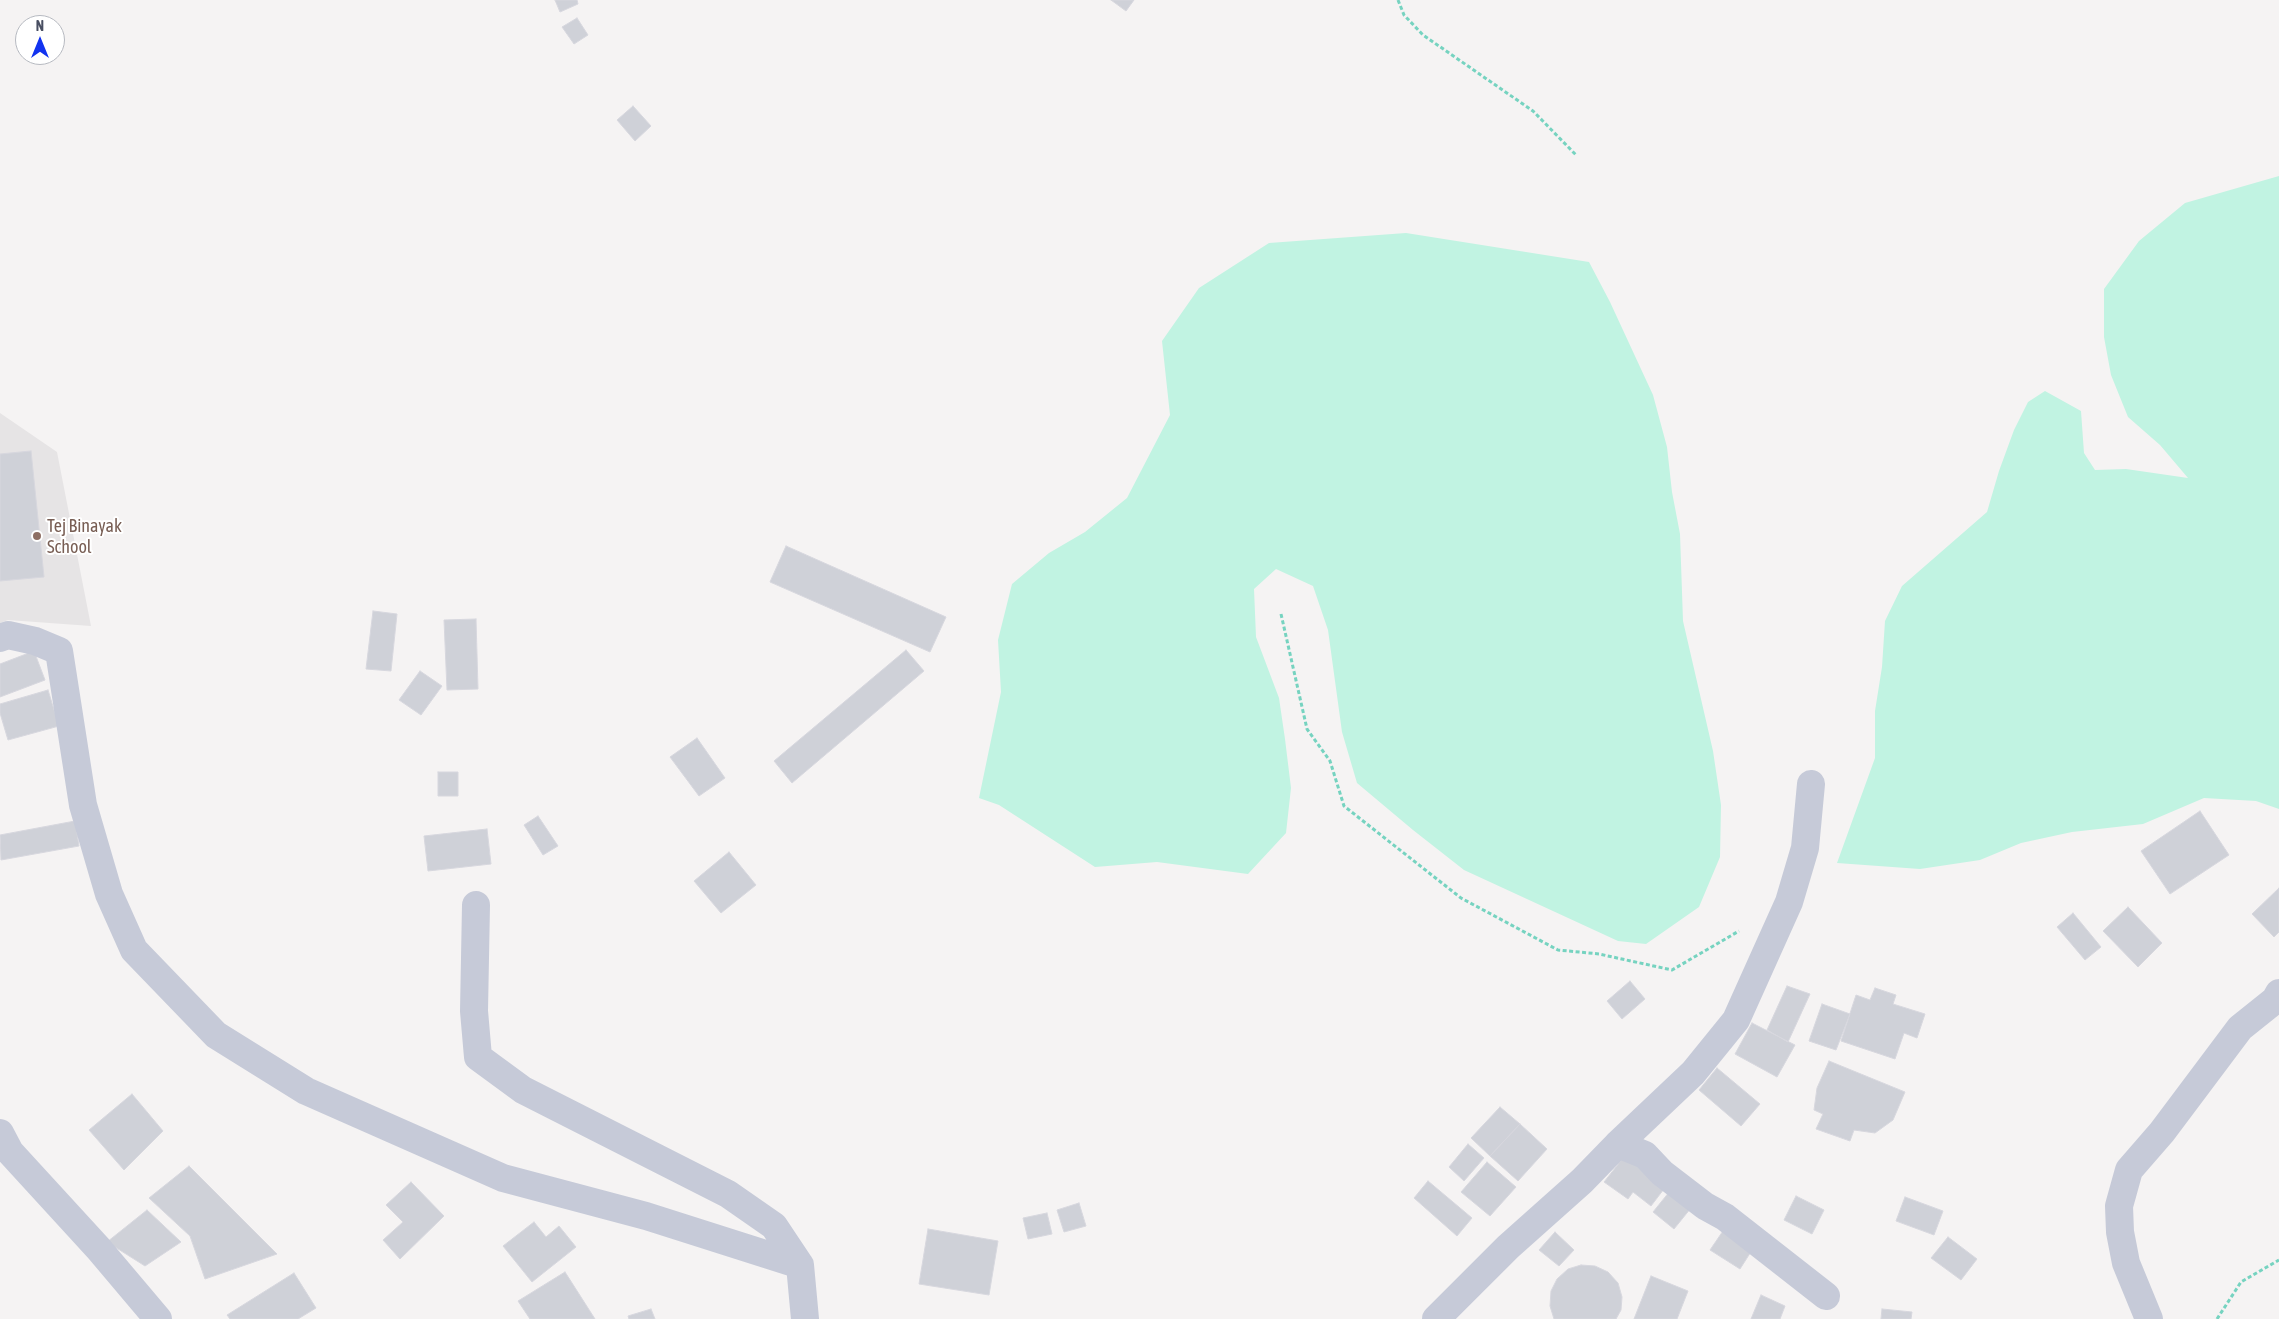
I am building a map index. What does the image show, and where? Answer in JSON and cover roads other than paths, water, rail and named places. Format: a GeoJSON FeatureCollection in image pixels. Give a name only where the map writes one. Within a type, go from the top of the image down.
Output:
{"type":"FeatureCollection","features":[{"type":"Feature","properties":{"kind":"street"},"geometry":{"type":"LineString","coordinates":[[0,638],[8,635],[35,641],[59,651],[83,805],[109,894],[134,950],[216,1035],[306,1091],[503,1178],[646,1216],[800,1265]]}},
{"type":"Feature","properties":{"kind":"street"},"geometry":{"type":"LineString","coordinates":[[1436,1319],[1508,1247],[1582,1181],[1693,1073],[1736,1020],[1789,902],[1805,848],[1811,784]]}},
{"type":"Feature","properties":{"kind":"street"},"geometry":{"type":"LineString","coordinates":[[476,905],[474,1011],[478,1057],[523,1090],[728,1194],[774,1226],[800,1265],[806,1319]]}},
{"type":"Feature","properties":{"kind":"street"},"geometry":{"type":"LineString","coordinates":[[2149,1319],[2126,1263],[2120,1232],[2119,1206],[2128,1170],[2162,1132],[2240,1028],[2278,998]]}},
{"type":"Feature","properties":{"kind":"street"},"geometry":{"type":"LineString","coordinates":[[0,1134],[10,1152],[98,1248],[158,1319]]}},
{"type":"Feature","properties":{"kind":"street"},"geometry":{"type":"LineString","coordinates":[[1618,1144],[1645,1155],[1662,1173],[1705,1206],[1725,1217],[1826,1296]]}},
{"type":"Feature","properties":{"kind":"place","name":"Tej Binayak School"},"geometry":{"type":"Point","coordinates":[37,536]}}]}
